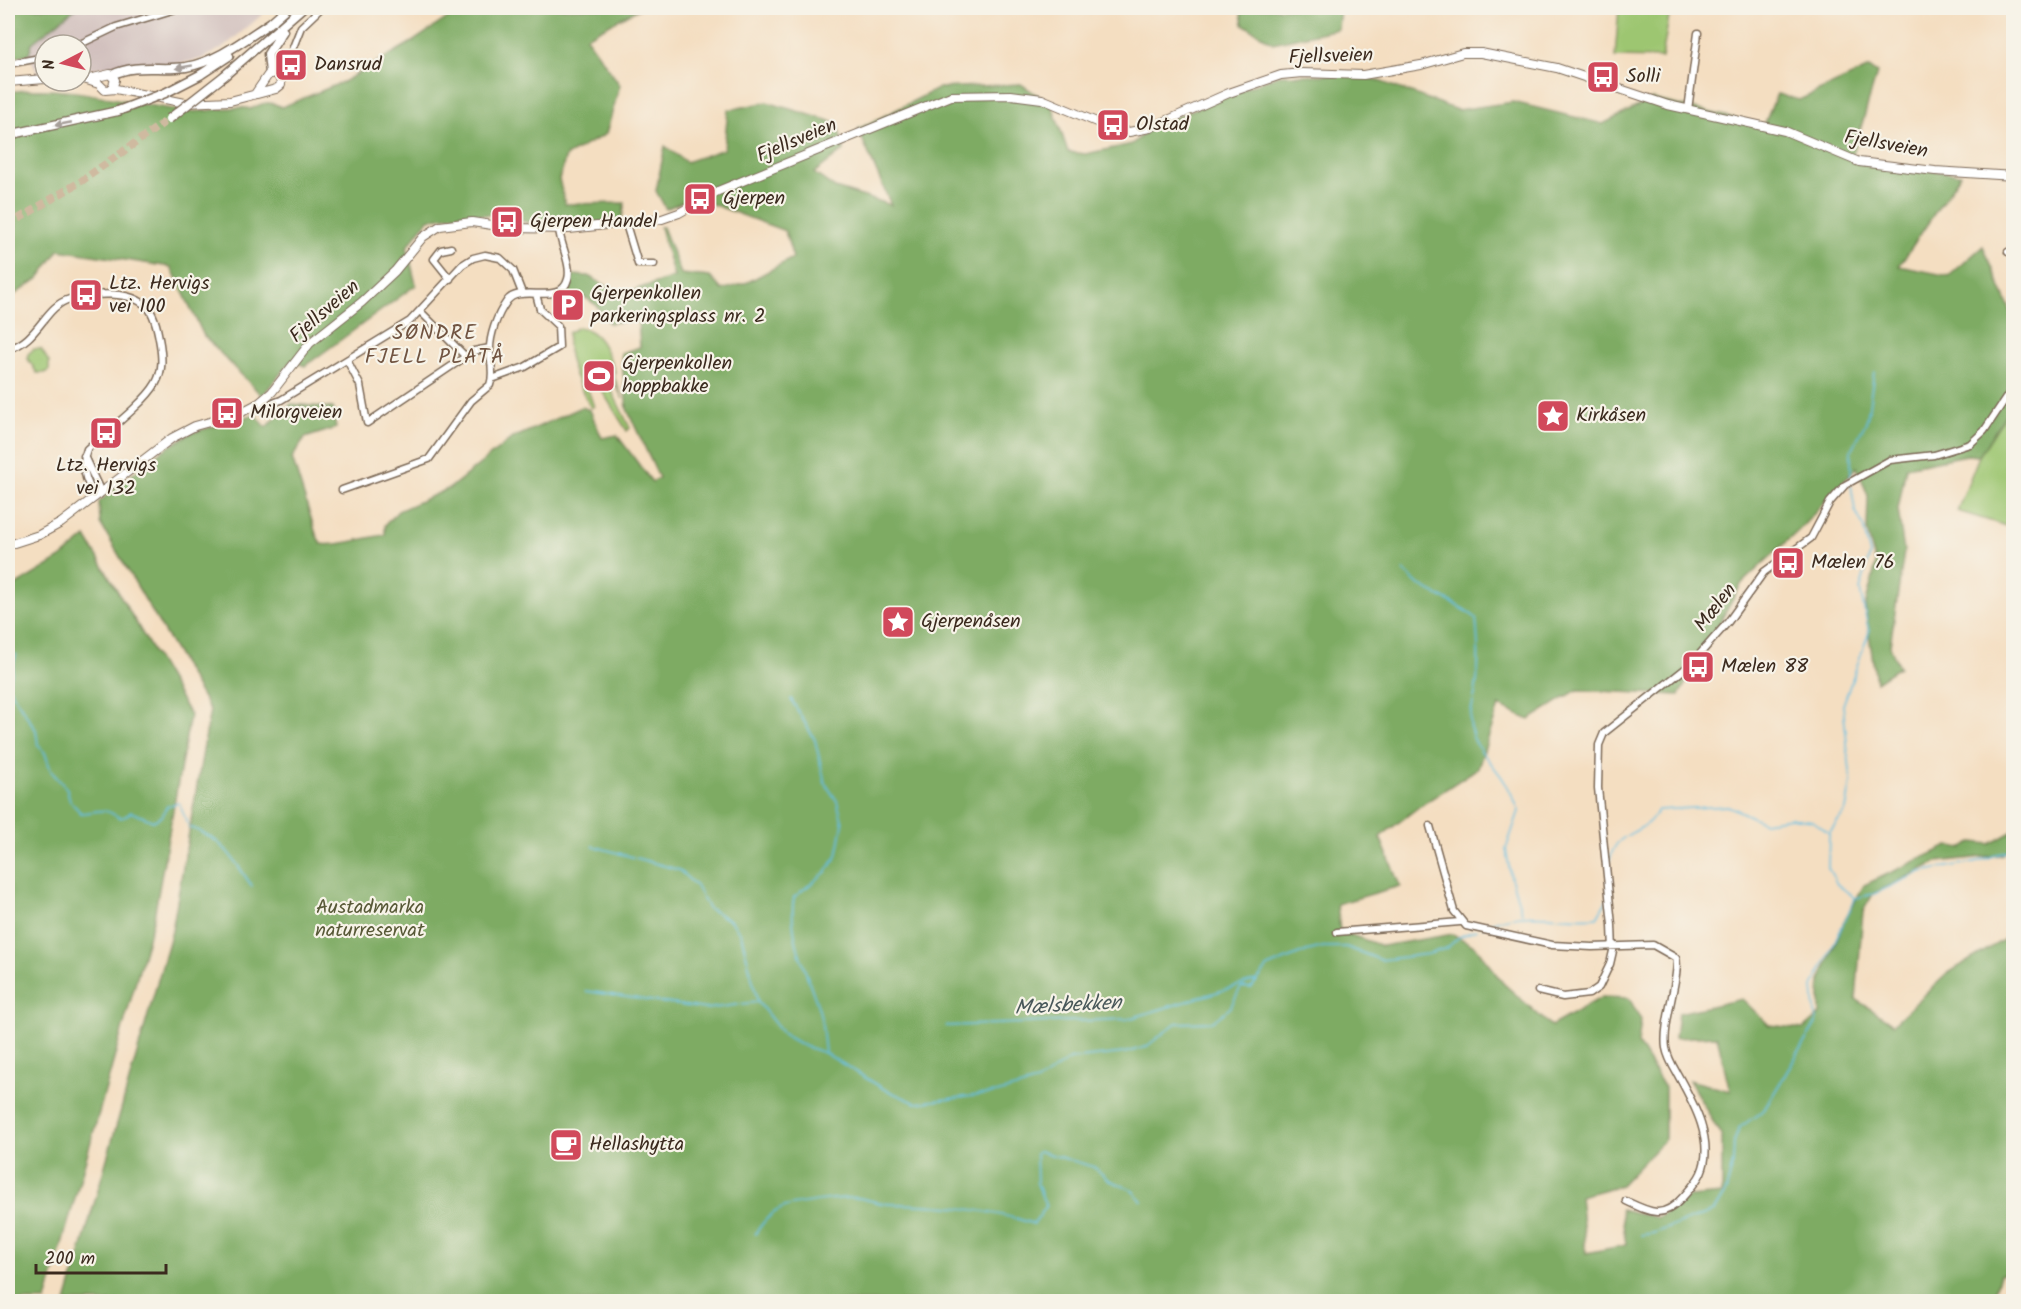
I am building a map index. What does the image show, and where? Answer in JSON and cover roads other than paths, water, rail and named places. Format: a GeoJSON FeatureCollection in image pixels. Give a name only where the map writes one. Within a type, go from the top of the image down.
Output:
{"type":"FeatureCollection","features":[{"type":"Feature","properties":{"kind":"highway"},"geometry":{"type":"LineString","coordinates":[[8,135],[118,111],[165,93],[200,75],[235,52],[287,8]]}},
{"type":"Feature","properties":{"kind":"highway"},"geometry":{"type":"LineString","coordinates":[[169,119],[224,76],[302,8]]}},
{"type":"Feature","properties":{"kind":"highway"},"geometry":{"type":"LineString","coordinates":[[275,75],[267,58],[272,45],[307,8]]}},
{"type":"Feature","properties":{"kind":"highway"},"geometry":{"type":"LineString","coordinates":[[113,82],[132,68],[174,69],[198,64],[229,51],[273,21]]}},
{"type":"Feature","properties":{"kind":"main road","name":"Fjellsveien"},"geometry":{"type":"LineString","coordinates":[[8,545],[39,535],[61,523],[172,438],[195,426],[238,414],[259,403],[272,392],[310,343],[373,292],[423,237],[434,230],[448,224],[472,222],[512,228],[559,229],[626,224],[671,216],[718,191],[927,104],[960,95],[1011,95],[1041,99],[1113,129],[1129,132],[1150,128],[1274,76],[1302,73],[1372,74],[1474,52],[1557,68],[1688,110],[1785,131],[1859,162],[1935,171],[2013,176]]}},
{"type":"Feature","properties":{"kind":"main road"},"geometry":{"type":"LineString","coordinates":[[99,80],[105,73],[113,82],[130,92],[165,101],[195,104],[230,101],[255,94],[267,86],[279,87],[275,75],[266,77],[267,86]]}},
{"type":"Feature","properties":{"kind":"main road"},"geometry":{"type":"LineString","coordinates":[[8,82],[33,80]]}},
{"type":"Feature","properties":{"kind":"main road"},"geometry":{"type":"LineString","coordinates":[[93,80],[99,80]]}},
{"type":"Feature","properties":{"kind":"main road"},"geometry":{"type":"LineString","coordinates":[[99,80],[104,90],[113,82]]}},
{"type":"Feature","properties":{"kind":"street"},"geometry":{"type":"LineString","coordinates":[[93,38],[116,27],[178,8]]}},
{"type":"Feature","properties":{"kind":"street"},"geometry":{"type":"LineString","coordinates":[[275,75],[288,60],[302,27],[321,8]]}},
{"type":"Feature","properties":{"kind":"street"},"geometry":{"type":"LineString","coordinates":[[1688,110],[1698,33]]}},
{"type":"Feature","properties":{"kind":"street"},"geometry":{"type":"LineString","coordinates":[[8,64],[33,59]]}},
{"type":"Feature","properties":{"kind":"street"},"geometry":{"type":"LineString","coordinates":[[626,224],[639,265],[654,264]]}},
{"type":"Feature","properties":{"kind":"street"},"geometry":{"type":"LineString","coordinates":[[342,490],[429,459],[467,407],[488,388],[492,380],[490,348],[494,328],[511,296],[561,289],[568,279],[559,229]]}},
{"type":"Feature","properties":{"kind":"street"},"geometry":{"type":"LineString","coordinates":[[450,279],[434,259],[441,250],[451,248]]}},
{"type":"Feature","properties":{"kind":"street"},"geometry":{"type":"LineString","coordinates":[[259,403],[266,406],[275,403],[420,311],[473,258],[496,256],[513,270],[522,293]]}},
{"type":"Feature","properties":{"kind":"street"},"geometry":{"type":"LineString","coordinates":[[492,380],[531,364],[559,347],[558,326],[540,309],[536,294]]}},
{"type":"Feature","properties":{"kind":"street"},"geometry":{"type":"LineString","coordinates":[[8,349],[28,341],[58,305],[70,299],[126,297],[141,302],[149,309],[163,360],[156,384],[87,449],[84,456],[99,488],[99,495]]}},
{"type":"Feature","properties":{"kind":"street"},"geometry":{"type":"LineString","coordinates":[[420,311],[466,357]]}},
{"type":"Feature","properties":{"kind":"street"},"geometry":{"type":"LineString","coordinates":[[346,360],[360,385],[367,423],[474,351],[490,348]]}},
{"type":"Feature","properties":{"kind":"street","name":"Mælen"},"geometry":{"type":"LineString","coordinates":[[1538,992],[1563,997],[1594,992],[1608,971],[1612,946],[1598,788],[1599,745],[1604,733],[1691,664],[1728,622],[1764,572],[1811,538],[1830,502],[1845,485],[1890,460],[1934,455],[1970,444],[1984,431],[2013,386]]}},
{"type":"Feature","properties":{"kind":"street"},"geometry":{"type":"LineString","coordinates":[[1430,826],[1453,907],[1460,922]]}},
{"type":"Feature","properties":{"kind":"street"},"geometry":{"type":"LineString","coordinates":[[1337,932],[1460,922],[1482,932],[1542,944],[1653,945],[1676,958],[1666,1048],[1700,1119],[1704,1142],[1701,1174],[1674,1207],[1661,1214],[1653,1214],[1626,1201]]}},
{"type":"Feature","properties":{"kind":"waterway"},"geometry":{"type":"LineString","coordinates":[[1851,478],[1851,451],[1867,420],[1874,372]]}},
{"type":"Feature","properties":{"kind":"waterway"},"geometry":{"type":"LineString","coordinates":[[1851,485],[1855,510],[1863,526],[1870,554],[1860,590],[1869,632],[1843,705],[1851,781],[1846,810],[1829,833],[1828,868],[1837,884],[1855,898],[1874,894],[1921,872],[1979,861],[2014,849]]}},
{"type":"Feature","properties":{"kind":"waterway"},"geometry":{"type":"LineString","coordinates":[[1403,570],[1421,586],[1476,618],[1478,670],[1470,724],[1477,746],[1505,782],[1519,811],[1506,849],[1511,878],[1522,913]]}},
{"type":"Feature","properties":{"kind":"waterway"},"geometry":{"type":"LineString","coordinates":[[16,654],[8,687],[36,730],[38,745],[45,753],[51,771],[67,789],[70,801],[81,813],[105,811],[123,817],[131,812],[153,821],[162,816],[167,806],[179,803],[189,827],[211,838],[226,850],[252,886]]}},
{"type":"Feature","properties":{"kind":"waterway"},"geometry":{"type":"LineString","coordinates":[[791,699],[815,740],[825,783],[837,801],[843,824],[837,856],[826,872],[794,897],[793,926],[820,1015],[825,1052]]}},
{"type":"Feature","properties":{"kind":"waterway"},"geometry":{"type":"LineString","coordinates":[[1609,866],[1616,845],[1644,826],[1658,810],[1728,806],[1763,822],[1791,818],[1813,821],[1829,833]]}},
{"type":"Feature","properties":{"kind":"waterway"},"geometry":{"type":"LineString","coordinates":[[593,846],[679,870],[696,886],[708,908],[731,921],[741,934],[758,1002],[783,1034],[804,1046],[825,1053],[884,1089],[916,1103],[997,1093],[1037,1082],[1070,1059],[1124,1053],[1146,1047],[1176,1023],[1212,1022],[1230,1008],[1241,987],[1251,988],[1268,967],[1307,951],[1323,947],[1346,947],[1381,960],[1428,954],[1447,948],[1459,937],[1476,930]]}},
{"type":"Feature","properties":{"kind":"waterway"},"geometry":{"type":"LineString","coordinates":[[1641,1235],[1654,1233],[1714,1211],[1726,1191],[1733,1162],[1734,1142],[1739,1128],[1764,1110],[1816,1023],[1813,987],[1855,899]]}},
{"type":"Feature","properties":{"kind":"waterway"},"geometry":{"type":"LineString","coordinates":[[1483,927],[1512,917],[1597,917],[1607,900]]}},
{"type":"Feature","properties":{"kind":"waterway","name":"Mælsbekken"},"geometry":{"type":"LineString","coordinates":[[946,1026],[1128,1019],[1257,980]]}},
{"type":"Feature","properties":{"kind":"waterway"},"geometry":{"type":"LineString","coordinates":[[586,991],[706,1009],[757,1002]]}},
{"type":"Feature","properties":{"kind":"waterway"},"geometry":{"type":"LineString","coordinates":[[755,1234],[768,1218],[785,1207],[852,1198],[886,1204],[981,1211],[1034,1224],[1046,1207],[1037,1183],[1036,1154],[1039,1151],[1094,1167],[1109,1180],[1131,1189],[1142,1201]]}},
{"type":"Feature","properties":{"kind":"tunnel"},"geometry":{"type":"LineString","coordinates":[[8,225],[80,182],[169,119]]}},
{"type":"Feature","properties":{"kind":"place","name":"Dansrud"},"geometry":{"type":"Point","coordinates":[291,65]}},
{"type":"Feature","properties":{"kind":"place","name":"Solli"},"geometry":{"type":"Point","coordinates":[1603,77]}},
{"type":"Feature","properties":{"kind":"place","name":"Olstad"},"geometry":{"type":"Point","coordinates":[1113,125]}},
{"type":"Feature","properties":{"kind":"place","name":"Gjerpen"},"geometry":{"type":"Point","coordinates":[700,199]}},
{"type":"Feature","properties":{"kind":"place","name":"Gjerpen Handel"},"geometry":{"type":"Point","coordinates":[507,222]}},
{"type":"Feature","properties":{"kind":"place","name":"Ltz. Hervigs vei 100"},"geometry":{"type":"Point","coordinates":[86,295]}},
{"type":"Feature","properties":{"kind":"place","name":"Gjerpenkollen parkeringsplass nr. 2"},"geometry":{"type":"Point","coordinates":[568,305]}},
{"type":"Feature","properties":{"kind":"place","name":"Gjerpenkollen hoppbakke"},"geometry":{"type":"Point","coordinates":[599,376]}},
{"type":"Feature","properties":{"kind":"place","name":"Milorgveien"},"geometry":{"type":"Point","coordinates":[227,413]}},
{"type":"Feature","properties":{"kind":"place","name":"Kirkåsen"},"geometry":{"type":"Point","coordinates":[1553,416]}},
{"type":"Feature","properties":{"kind":"place","name":"Ltz. Hervigs vei 132"},"geometry":{"type":"Point","coordinates":[106,433]}},
{"type":"Feature","properties":{"kind":"place","name":"Mælen 76"},"geometry":{"type":"Point","coordinates":[1788,563]}},
{"type":"Feature","properties":{"kind":"place","name":"Gjerpenåsen"},"geometry":{"type":"Point","coordinates":[898,622]}},
{"type":"Feature","properties":{"kind":"place","name":"Mælen 88"},"geometry":{"type":"Point","coordinates":[1698,667]}},
{"type":"Feature","properties":{"kind":"place","name":"Hellashytta"},"geometry":{"type":"Point","coordinates":[566,1145]}},
{"type":"Feature","properties":{"kind":"district","name":"SØNDRE FJELL PLATÅ"},"geometry":{"type":"Point","coordinates":[435,345]}},
{"type":"Feature","properties":{"kind":"park label","name":"Austadmarka naturreservat"},"geometry":{"type":"Point","coordinates":[370,920]}}]}
